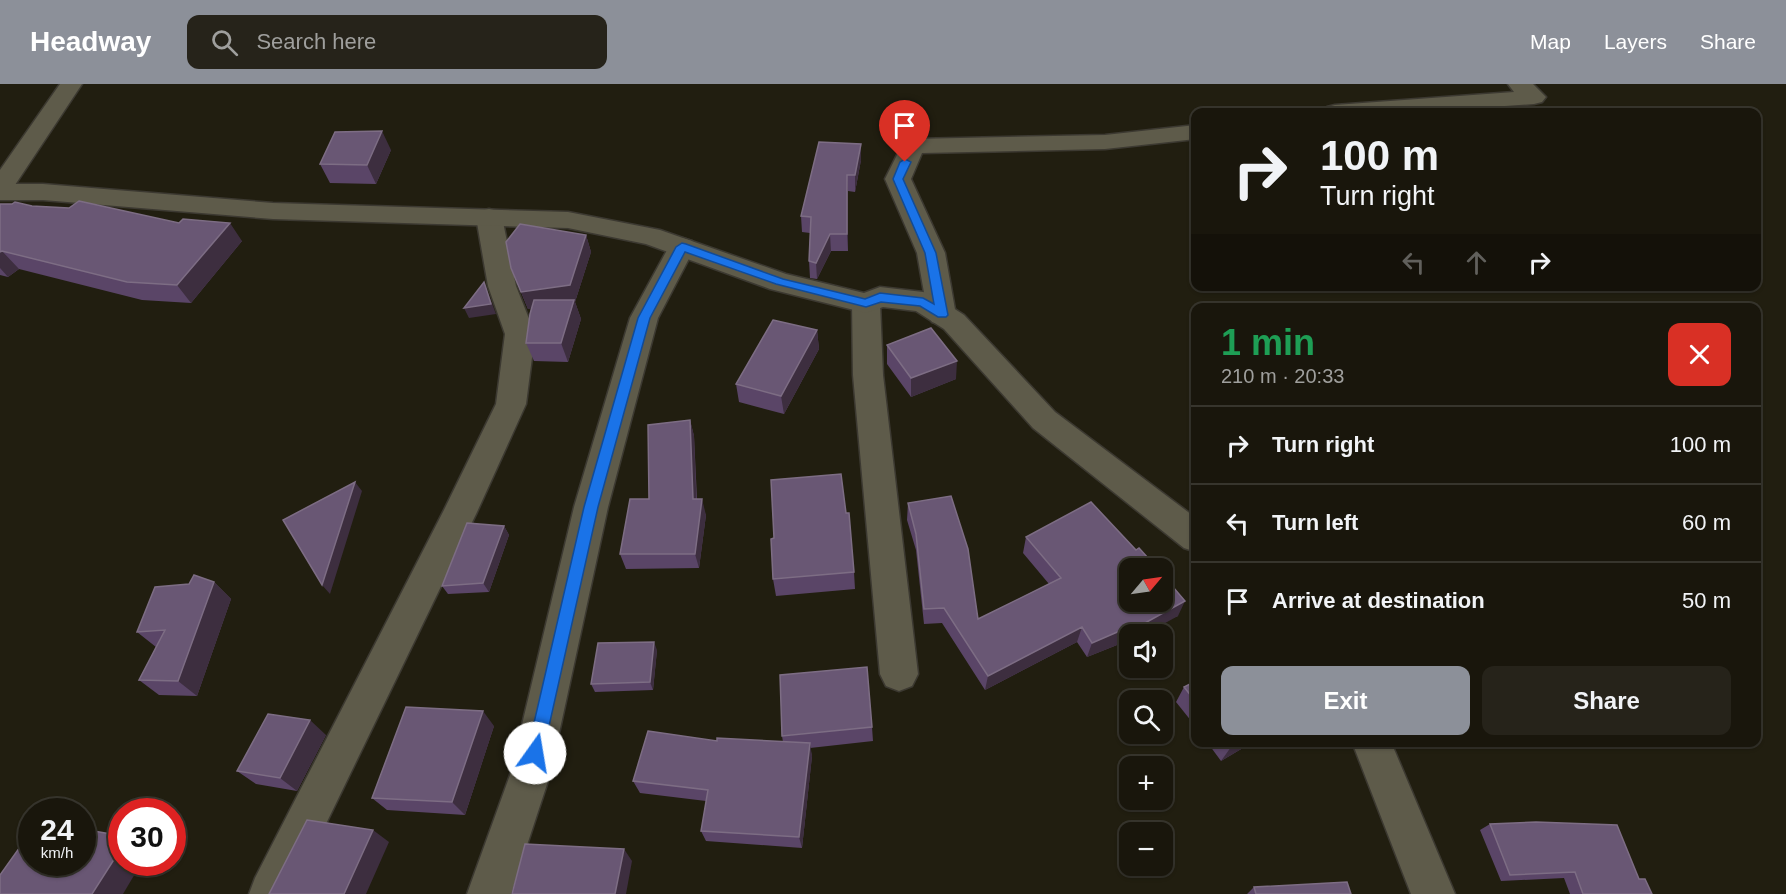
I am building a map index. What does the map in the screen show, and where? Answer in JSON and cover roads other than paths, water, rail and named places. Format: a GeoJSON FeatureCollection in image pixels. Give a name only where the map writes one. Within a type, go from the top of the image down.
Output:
{"type":"FeatureCollection","features":[{"type":"Feature","properties":{"kind":"street"},"geometry":{"type":"LineString","coordinates":[[0,190],[71,84]]}},
{"type":"Feature","properties":{"kind":"street"},"geometry":{"type":"LineString","coordinates":[[1388,108],[1534,97],[1519,84]]}},
{"type":"Feature","properties":{"kind":"street"},"geometry":{"type":"LineString","coordinates":[[942,315],[931,253],[898,179],[913,146],[1105,142],[1191,133]]}},
{"type":"Feature","properties":{"kind":"street"},"geometry":{"type":"LineString","coordinates":[[0,190],[273,211],[568,220],[651,236],[780,282],[866,303],[880,297],[923,302],[954,322],[1044,420],[1191,534]]}},
{"type":"Feature","properties":{"kind":"street"},"geometry":{"type":"LineString","coordinates":[[270,893],[512,404],[520,334],[502,286],[489,217]]}},
{"type":"Feature","properties":{"kind":"street"},"geometry":{"type":"LineString","coordinates":[[489,894],[530,775],[591,507],[644,318],[682,247]]}},
{"type":"Feature","properties":{"kind":"street"},"geometry":{"type":"LineString","coordinates":[[866,303],[868,375],[899,674]]}},
{"type":"Feature","properties":{"kind":"street"},"geometry":{"type":"LineString","coordinates":[[1373,747],[1433,894]]}}]}
